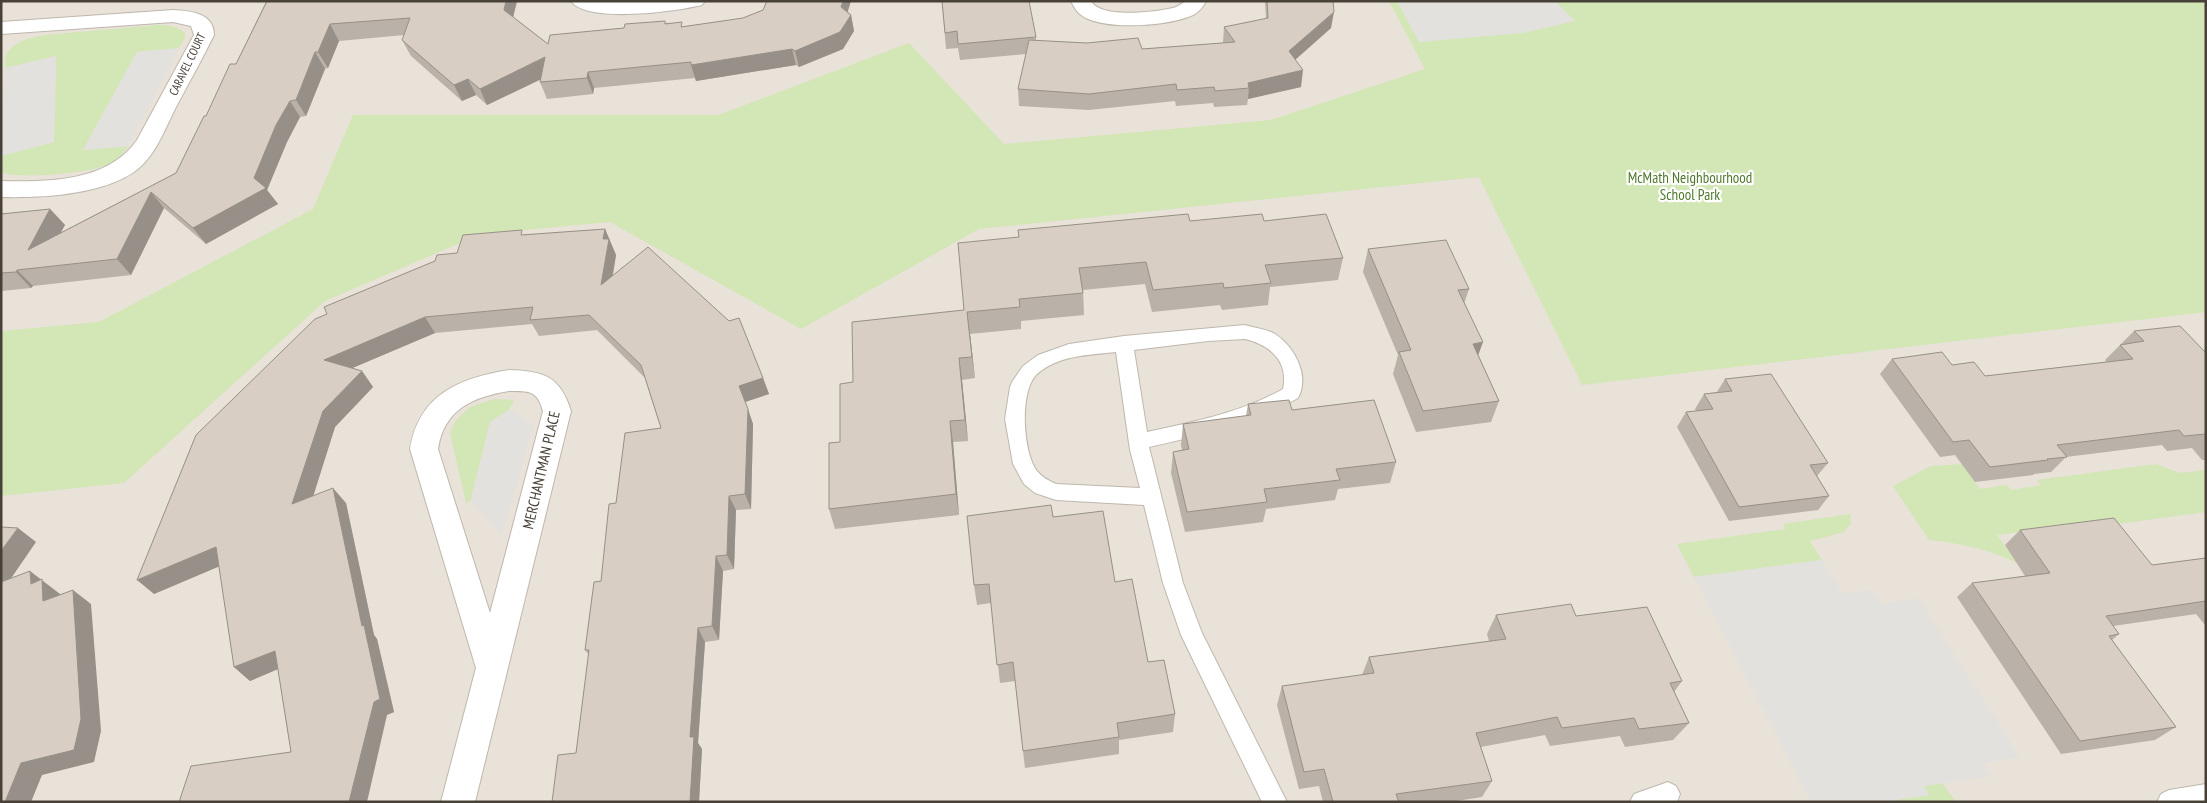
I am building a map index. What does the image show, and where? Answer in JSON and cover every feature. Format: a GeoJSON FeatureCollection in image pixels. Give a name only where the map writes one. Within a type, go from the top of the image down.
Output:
{"type":"FeatureCollection","features":[{"type":"Feature","properties":{"kind":"street"},"geometry":{"type":"LineString","coordinates":[[581,1],[590,6],[612,9],[695,1]]}},
{"type":"Feature","properties":{"kind":"street"},"geometry":{"type":"LineString","coordinates":[[1081,1],[1084,8],[1095,15],[1112,19],[1174,14],[1185,11],[1196,1]]}},
{"type":"Feature","properties":{"kind":"street","name":"CARAVEL COURT"},"geometry":{"type":"LineString","coordinates":[[1,28],[172,16],[190,17],[202,23],[205,28],[204,36],[145,145],[126,166],[114,174],[95,181],[70,185],[1,189]]}},
{"type":"Feature","properties":{"kind":"street","name":"MERCHANTMAN PLACE"},"geometry":{"type":"LineString","coordinates":[[458,802],[557,411],[556,401],[551,392],[540,385],[526,380],[496,382],[480,386],[455,398],[444,406],[429,426],[424,449],[491,666]]}},
{"type":"Feature","properties":{"kind":"lane"},"geometry":{"type":"LineString","coordinates":[[1139,441],[1206,426],[1273,405],[1291,393],[1294,379],[1291,367],[1284,353],[1268,338],[1245,332],[1208,334],[1069,350],[1044,360],[1028,371],[1019,387],[1014,419],[1023,464],[1031,478],[1042,487],[1056,492],[1150,497]]}},
{"type":"Feature","properties":{"kind":"lane"},"geometry":{"type":"LineString","coordinates":[[1124,343],[1139,441],[1150,497],[1173,583],[1192,635],[1275,802]]}},
{"type":"Feature","properties":{"kind":"lane"},"geometry":{"type":"LineString","coordinates":[[1642,802],[1668,794]]}},
{"type":"Feature","properties":{"kind":"lane"},"geometry":{"type":"LineString","coordinates":[[2169,802],[2206,796]]}},
{"type":"Feature","properties":{"kind":"shaded area"},"geometry":{"type":"Polygon","coordinates":[[[1,1],[2206,1],[2206,802],[1,802],[1,1]]]}},
{"type":"Feature","properties":{"kind":"shaded area"},"geometry":{"type":"Polygon","coordinates":[[[1397,1],[1555,1],[1575,21],[1523,33],[1419,42],[1397,1]]]}},
{"type":"Feature","properties":{"kind":"shaded area"},"geometry":{"type":"Polygon","coordinates":[[[179,48],[128,146],[83,150],[137,52],[179,48]]]}},
{"type":"Feature","properties":{"kind":"shaded area"},"geometry":{"type":"Polygon","coordinates":[[[56,56],[54,142],[1,156],[1,119],[5,68],[56,56]]]}},
{"type":"Feature","properties":{"kind":"shaded area"},"geometry":{"type":"Polygon","coordinates":[[[509,410],[534,424],[502,536],[471,500],[490,422],[509,410]]]}},
{"type":"Feature","properties":{"kind":"shaded area"},"geometry":{"type":"Polygon","coordinates":[[[1822,560],[1842,594],[1872,590],[1881,604],[1918,598],[2020,757],[1984,763],[1992,776],[1924,786],[1929,795],[1883,802],[1811,802],[1694,577],[1822,560]]]}},
{"type":"Feature","properties":{"kind":"green space","name":"McMath Neighbourhood School Park"},"geometry":{"type":"Polygon","coordinates":[[[1389,1],[2206,1],[2206,312],[1582,385],[1479,177],[979,229],[801,329],[610,222],[481,234],[325,301],[124,483],[1,496],[1,331],[99,322],[313,209],[353,115],[718,115],[909,43],[1004,144],[1271,120],[1425,69],[1389,1]]]}},
{"type":"Feature","properties":{"kind":"green space"},"geometry":{"type":"Polygon","coordinates":[[[158,25],[176,27],[185,33],[185,38],[179,48],[137,52],[83,150],[128,146],[120,157],[100,167],[71,173],[23,175],[1,172],[1,156],[54,142],[56,56],[5,68],[5,60],[11,48],[30,38],[44,35],[158,25]]]}},
{"type":"Feature","properties":{"kind":"green space"},"geometry":{"type":"Polygon","coordinates":[[[494,399],[514,400],[509,410],[490,422],[471,500],[466,503],[450,433],[456,420],[470,407],[494,399]]]}},
{"type":"Feature","properties":{"kind":"green space"},"geometry":{"type":"Polygon","coordinates":[[[1962,464],[1980,489],[2007,485],[2011,490],[2041,485],[2037,480],[2156,464],[2180,473],[2206,470],[2206,512],[2095,527],[2091,523],[1997,535],[2017,563],[1974,547],[1929,540],[1893,486],[1931,466],[1962,464]]]}},
{"type":"Feature","properties":{"kind":"green space"},"geometry":{"type":"Polygon","coordinates":[[[1850,514],[1851,523],[1844,532],[1810,541],[1822,560],[1694,577],[1677,544],[1786,529],[1783,524],[1850,514]]]}},
{"type":"Feature","properties":{"kind":"green space"},"geometry":{"type":"Polygon","coordinates":[[[1942,783],[1956,802],[1883,802],[1929,795],[1924,786],[1942,783]]]}},
{"type":"Feature","properties":{"kind":"building"},"geometry":{"type":"Polygon","coordinates":[[[267,1],[506,1],[504,10],[548,44],[550,35],[624,28],[625,24],[665,21],[665,24],[682,22],[681,27],[743,18],[763,10],[767,1],[843,1],[841,7],[851,15],[840,32],[795,51],[792,49],[691,65],[691,62],[588,72],[587,78],[540,82],[545,57],[480,89],[468,79],[454,85],[402,40],[410,18],[330,24],[318,52],[315,52],[296,100],[290,101],[276,125],[254,178],[266,188],[193,228],[151,192],[117,259],[1,273],[1,214],[50,209],[28,250],[176,173],[204,116],[206,116],[230,64],[236,64],[267,1]]]}},
{"type":"Feature","properties":{"kind":"building"},"geometry":{"type":"Polygon","coordinates":[[[942,1],[1029,1],[1036,37],[958,44],[957,31],[945,33],[942,1]]]}},
{"type":"Feature","properties":{"kind":"building"},"geometry":{"type":"Polygon","coordinates":[[[1267,1],[1333,1],[1334,12],[1289,51],[1303,70],[1248,83],[1249,88],[1215,91],[1214,87],[1177,90],[1176,84],[1089,94],[1018,89],[1029,40],[1087,43],[1138,38],[1142,49],[1235,42],[1224,27],[1268,18],[1267,1]]]}},
{"type":"Feature","properties":{"kind":"building"},"geometry":{"type":"Polygon","coordinates":[[[1188,214],[1190,221],[1262,214],[1264,221],[1326,214],[1343,258],[1265,265],[1271,283],[1224,288],[1223,283],[1153,290],[1146,262],[1079,268],[1083,293],[1019,299],[1020,307],[967,312],[972,357],[959,358],[965,420],[950,421],[956,494],[829,509],[829,443],[840,442],[840,384],[853,382],[852,322],[964,310],[958,243],[1019,237],[1018,230],[1188,214]]]}},
{"type":"Feature","properties":{"kind":"building"},"geometry":{"type":"Polygon","coordinates":[[[605,229],[603,239],[609,239],[601,285],[648,247],[729,321],[739,318],[763,378],[739,386],[748,409],[745,494],[729,496],[727,555],[716,556],[712,626],[698,628],[690,737],[694,737],[690,802],[552,802],[558,755],[576,753],[589,650],[585,650],[594,582],[601,581],[609,504],[616,503],[625,433],[661,428],[641,365],[589,315],[530,320],[533,307],[425,317],[324,360],[362,371],[323,411],[292,504],[333,488],[362,626],[364,625],[380,699],[374,702],[349,802],[179,802],[191,766],[291,752],[275,651],[234,667],[216,547],[137,580],[196,435],[315,319],[327,314],[324,307],[435,261],[437,255],[457,253],[463,235],[522,230],[521,235],[605,229]]]}},
{"type":"Feature","properties":{"kind":"building"},"geometry":{"type":"Polygon","coordinates":[[[1446,240],[1469,289],[1458,290],[1483,342],[1473,344],[1499,401],[1423,411],[1399,352],[1411,350],[1368,249],[1446,240]]]}},
{"type":"Feature","properties":{"kind":"building"},"geometry":{"type":"Polygon","coordinates":[[[2180,326],[2206,353],[2206,434],[2184,436],[2179,430],[2057,445],[2067,457],[1990,467],[1969,440],[1953,442],[1892,359],[1942,352],[1952,365],[1974,362],[1985,376],[2133,359],[2120,345],[2144,341],[2134,331],[2180,326]]]}},
{"type":"Feature","properties":{"kind":"building"},"geometry":{"type":"Polygon","coordinates":[[[1771,374],[1828,463],[1810,465],[1829,496],[1739,507],[1686,412],[1713,409],[1704,394],[1732,391],[1725,379],[1771,374]]]}},
{"type":"Feature","properties":{"kind":"building"},"geometry":{"type":"Polygon","coordinates":[[[1289,400],[1292,410],[1374,400],[1396,462],[1336,469],[1340,480],[1264,489],[1267,502],[1187,512],[1173,452],[1189,449],[1183,424],[1251,415],[1248,404],[1289,400]]]}},
{"type":"Feature","properties":{"kind":"building"},"geometry":{"type":"Polygon","coordinates":[[[1051,505],[1053,517],[1103,511],[1115,582],[1132,579],[1148,662],[1164,660],[1175,714],[1117,723],[1119,737],[1023,751],[1013,662],[997,665],[989,584],[974,585],[967,516],[1051,505]]]}},
{"type":"Feature","properties":{"kind":"building"},"geometry":{"type":"Polygon","coordinates":[[[2114,518],[2152,565],[2206,558],[2206,601],[2106,616],[2119,634],[2109,636],[2176,727],[2080,741],[1972,583],[2050,573],[2020,530],[2114,518]]]}},
{"type":"Feature","properties":{"kind":"building"},"geometry":{"type":"Polygon","coordinates":[[[1,527],[18,528],[1,551],[1,527]]]}},
{"type":"Feature","properties":{"kind":"building"},"geometry":{"type":"Polygon","coordinates":[[[30,571],[31,584],[42,579],[43,601],[73,590],[81,719],[74,750],[21,763],[5,802],[1,802],[1,582],[30,571]]]}},
{"type":"Feature","properties":{"kind":"building"},"geometry":{"type":"Polygon","coordinates":[[[1571,604],[1576,616],[1647,607],[1682,681],[1670,683],[1689,723],[1639,729],[1634,718],[1562,728],[1557,717],[1476,733],[1492,781],[1396,794],[1399,802],[1333,802],[1324,769],[1304,772],[1282,686],[1374,673],[1369,657],[1506,639],[1496,615],[1571,604]]]}}]}
